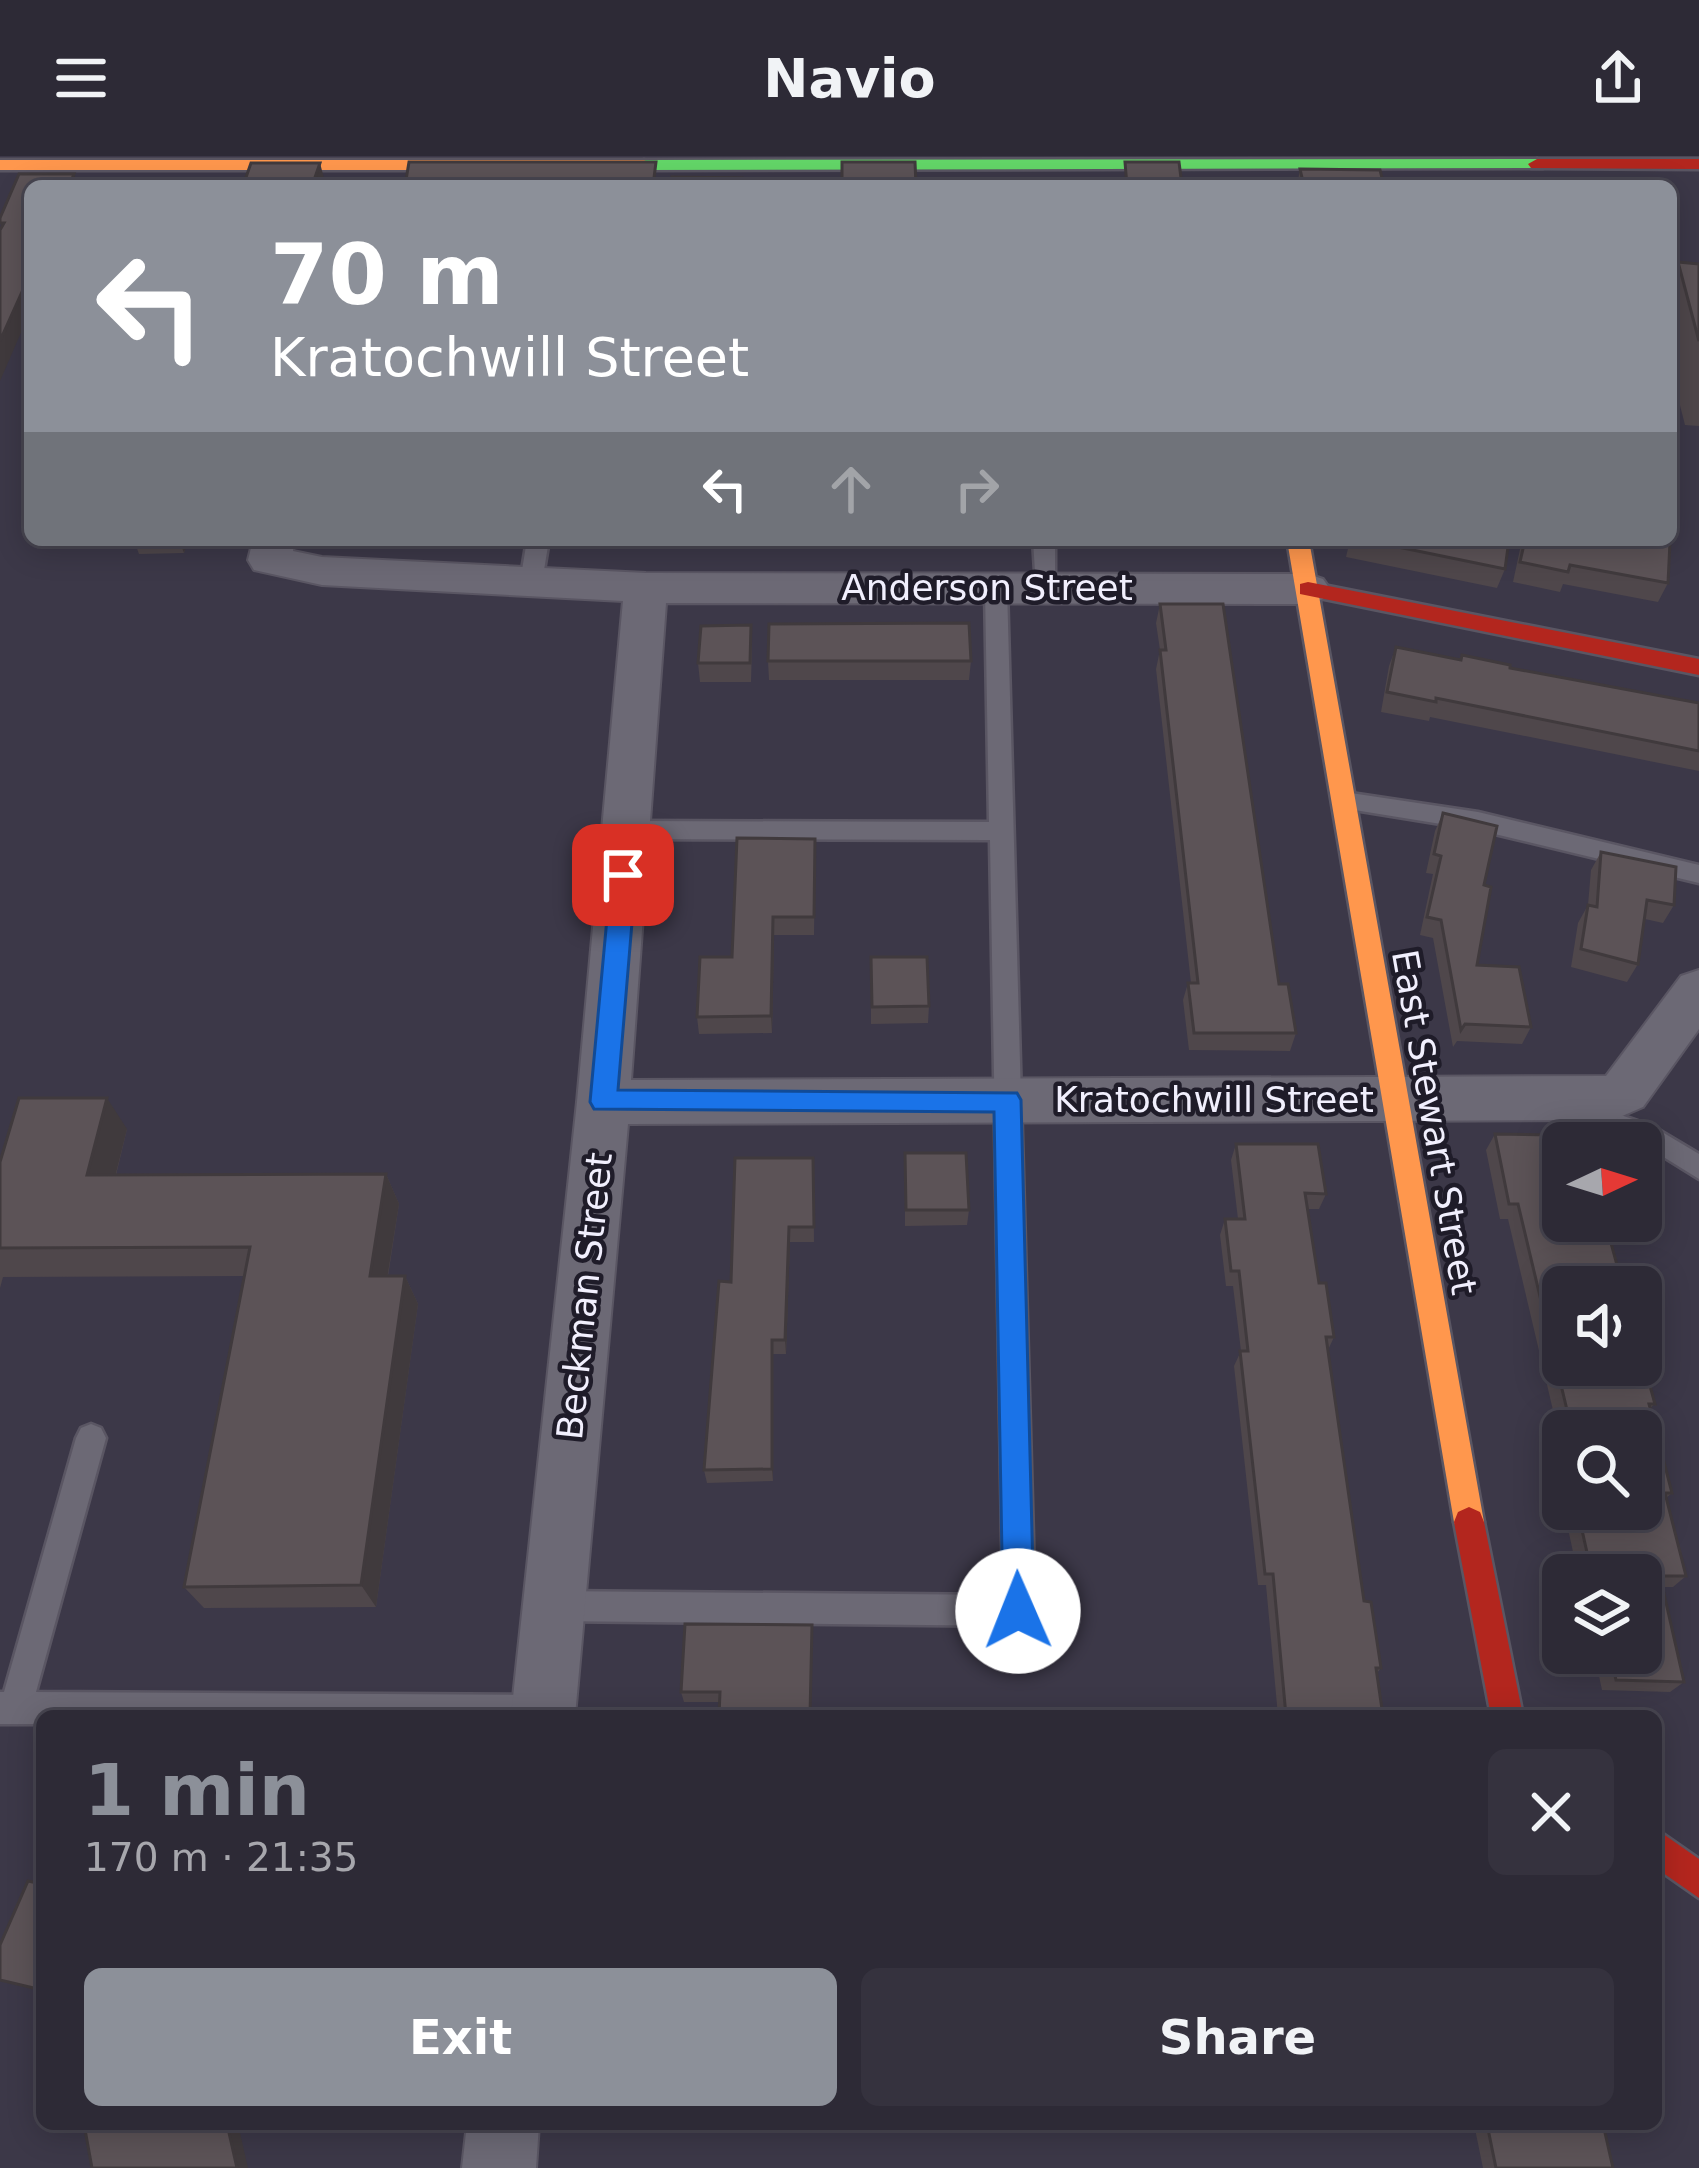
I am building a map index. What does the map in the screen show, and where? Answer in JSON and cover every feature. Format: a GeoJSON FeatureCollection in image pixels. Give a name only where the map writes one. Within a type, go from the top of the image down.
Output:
{"type":"FeatureCollection","features":[{"type":"Feature","properties":{"kind":"street"},"geometry":{"type":"LineString","coordinates":[[0,165],[171,175],[800,175],[1230,168],[1488,175],[1699,164]]}},
{"type":"Feature","properties":{"kind":"street"},"geometry":{"type":"LineString","coordinates":[[777,586],[780,546]]}},
{"type":"Feature","properties":{"kind":"street","name":"East Stewart Street"},"geometry":{"type":"LineString","coordinates":[[1299,546],[1393,1098],[1506,1710]]}},
{"type":"Feature","properties":{"kind":"street","name":"Anderson Street"},"geometry":{"type":"LineString","coordinates":[[272,550],[322,572],[534,561],[646,588],[1308,589],[1699,668]]}},
{"type":"Feature","properties":{"kind":"street","name":"Beckman Street"},"geometry":{"type":"LineString","coordinates":[[543,1710],[603,1102],[646,588]]}},
{"type":"Feature","properties":{"kind":"street","name":"Kratochwill Street"},"geometry":{"type":"LineString","coordinates":[[603,1102],[1613,1098],[1624,1092],[1699,990]]}},
{"type":"Feature","properties":{"kind":"street"},"geometry":{"type":"LineString","coordinates":[[1662,1851],[1699,1880]]}},
{"type":"Feature","properties":{"kind":"street"},"geometry":{"type":"LineString","coordinates":[[499,2168],[502,2130]]}},
{"type":"Feature","properties":{"kind":"lane"},"geometry":{"type":"LineString","coordinates":[[1044,546],[1047,586]]}},
{"type":"Feature","properties":{"kind":"lane"},"geometry":{"type":"LineString","coordinates":[[554,1606],[1018,1611],[996,588]]}},
{"type":"Feature","properties":{"kind":"lane"},"geometry":{"type":"LineString","coordinates":[[1344,801],[1397,805],[1473,820],[1699,874]]}},
{"type":"Feature","properties":{"kind":"lane"},"geometry":{"type":"LineString","coordinates":[[627,830],[1001,831]]}},
{"type":"Feature","properties":{"kind":"lane"},"geometry":{"type":"LineString","coordinates":[[1539,1096],[1643,1134],[1699,1168]]}},
{"type":"Feature","properties":{"kind":"lane"},"geometry":{"type":"LineString","coordinates":[[91,1438],[8,1708],[222,1710]]}},
{"type":"Feature","properties":{"kind":"building"},"geometry":{"type":"Polygon","coordinates":[[[409,162],[656,162],[654,180],[406,180],[409,162]]]}},
{"type":"Feature","properties":{"kind":"building"},"geometry":{"type":"Polygon","coordinates":[[[842,162],[915,162],[916,180],[842,180],[842,162]]]}},
{"type":"Feature","properties":{"kind":"building"},"geometry":{"type":"Polygon","coordinates":[[[1125,162],[1179,162],[1181,180],[1126,180],[1125,162]]]}},
{"type":"Feature","properties":{"kind":"building"},"geometry":{"type":"Polygon","coordinates":[[[251,163],[320,163],[314,180],[245,180],[251,163]]]}},
{"type":"Feature","properties":{"kind":"building"},"geometry":{"type":"Polygon","coordinates":[[[1300,169],[1380,170],[1382,180],[1303,180],[1300,169]]]}},
{"type":"Feature","properties":{"kind":"building"},"geometry":{"type":"Polygon","coordinates":[[[19,174],[74,174],[72,180],[24,180],[24,287],[0,341],[0,230],[4,223],[0,218],[19,174]]]}},
{"type":"Feature","properties":{"kind":"building"},"geometry":{"type":"Polygon","coordinates":[[[672,177],[742,178],[742,180],[672,177]]]}},
{"type":"Feature","properties":{"kind":"building"},"geometry":{"type":"Polygon","coordinates":[[[1678,262],[1699,264],[1699,341],[1678,262]]]}},
{"type":"Feature","properties":{"kind":"building"},"geometry":{"type":"Polygon","coordinates":[[[1393,546],[1508,546],[1505,569],[1393,546]]]}},
{"type":"Feature","properties":{"kind":"building"},"geometry":{"type":"Polygon","coordinates":[[[1524,546],[1670,546],[1668,583],[1570,565],[1568,572],[1520,562],[1524,546]]]}},
{"type":"Feature","properties":{"kind":"building"},"geometry":{"type":"Polygon","coordinates":[[[1160,604],[1223,604],[1279,984],[1288,984],[1296,1033],[1194,1033],[1188,983],[1198,983],[1160,650],[1166,650],[1160,604]]]}},
{"type":"Feature","properties":{"kind":"building"},"geometry":{"type":"Polygon","coordinates":[[[969,623],[971,661],[768,661],[769,624],[969,623]]]}},
{"type":"Feature","properties":{"kind":"building"},"geometry":{"type":"Polygon","coordinates":[[[751,625],[750,663],[698,663],[701,626],[751,625]]]}},
{"type":"Feature","properties":{"kind":"building"},"geometry":{"type":"Polygon","coordinates":[[[1396,647],[1461,660],[1462,655],[1699,703],[1699,751],[1387,692],[1396,647]]]}},
{"type":"Feature","properties":{"kind":"building"},"geometry":{"type":"Polygon","coordinates":[[[1443,813],[1497,826],[1484,885],[1491,887],[1477,965],[1519,967],[1531,1027],[1465,1024],[1461,1030],[1441,920],[1427,917],[1441,856],[1434,854],[1443,813]]]}},
{"type":"Feature","properties":{"kind":"building"},"geometry":{"type":"Polygon","coordinates":[[[737,838],[815,839],[814,917],[773,917],[771,1016],[697,1017],[700,957],[732,957],[737,838]]]}},
{"type":"Feature","properties":{"kind":"building"},"geometry":{"type":"Polygon","coordinates":[[[1601,852],[1676,867],[1674,905],[1647,900],[1638,964],[1581,949],[1588,905],[1597,907],[1601,852]]]}},
{"type":"Feature","properties":{"kind":"building"},"geometry":{"type":"Polygon","coordinates":[[[871,957],[927,957],[929,1006],[872,1007],[871,957]]]}},
{"type":"Feature","properties":{"kind":"building"},"geometry":{"type":"Polygon","coordinates":[[[19,1098],[107,1098],[87,1175],[386,1174],[370,1276],[405,1276],[361,1585],[184,1587],[250,1247],[0,1248],[0,1162],[19,1098]]]}},
{"type":"Feature","properties":{"kind":"building"},"geometry":{"type":"Polygon","coordinates":[[[1495,1134],[1542,1135],[1542,1242],[1611,1242],[1617,1266],[1542,1266],[1542,1305],[1518,1204],[1509,1204],[1495,1134]]]}},
{"type":"Feature","properties":{"kind":"building"},"geometry":{"type":"Polygon","coordinates":[[[1236,1144],[1318,1144],[1326,1194],[1305,1193],[1319,1283],[1326,1283],[1334,1337],[1326,1337],[1364,1601],[1371,1602],[1381,1668],[1376,1668],[1382,1710],[1285,1710],[1273,1574],[1265,1574],[1240,1351],[1248,1351],[1239,1271],[1231,1271],[1225,1219],[1245,1219],[1236,1144]]]}},
{"type":"Feature","properties":{"kind":"building"},"geometry":{"type":"Polygon","coordinates":[[[905,1153],[966,1153],[969,1210],[906,1210],[905,1153]]]}},
{"type":"Feature","properties":{"kind":"building"},"geometry":{"type":"Polygon","coordinates":[[[735,1158],[813,1158],[814,1227],[789,1227],[785,1340],[772,1340],[772,1469],[704,1470],[719,1281],[731,1282],[735,1158]]]}},
{"type":"Feature","properties":{"kind":"building"},"geometry":{"type":"Polygon","coordinates":[[[1561,1386],[1650,1386],[1655,1404],[1649,1404],[1651,1410],[1567,1410],[1561,1386]]]}},
{"type":"Feature","properties":{"kind":"building"},"geometry":{"type":"Polygon","coordinates":[[[1662,1454],[1672,1493],[1665,1493],[1686,1576],[1662,1576],[1662,1554],[1587,1554],[1582,1530],[1662,1530],[1662,1454]]]}},
{"type":"Feature","properties":{"kind":"building"},"geometry":{"type":"Polygon","coordinates":[[[1662,1585],[1684,1682],[1616,1680],[1615,1674],[1662,1674],[1662,1585]]]}},
{"type":"Feature","properties":{"kind":"building"},"geometry":{"type":"Polygon","coordinates":[[[685,1624],[812,1625],[810,1710],[719,1710],[720,1692],[681,1692],[685,1624]]]}},
{"type":"Feature","properties":{"kind":"building"},"geometry":{"type":"Polygon","coordinates":[[[28,1881],[36,1883],[36,1989],[0,1980],[0,1945],[28,1881]]]}},
{"type":"Feature","properties":{"kind":"building"},"geometry":{"type":"Polygon","coordinates":[[[85,2130],[228,2130],[237,2168],[92,2168],[85,2130]]]}},
{"type":"Feature","properties":{"kind":"building"},"geometry":{"type":"Polygon","coordinates":[[[1488,2130],[1604,2130],[1613,2168],[1496,2168],[1488,2130]]]}},
{"type":"Feature","properties":{"kind":"traffic: fast"},"geometry":{"type":"LineString","coordinates":[[644,165],[1537,164]]}},
{"type":"Feature","properties":{"kind":"traffic: slow"},"geometry":{"type":"LineString","coordinates":[[0,165],[644,165]]}},
{"type":"Feature","properties":{"kind":"traffic: slow"},"geometry":{"type":"LineString","coordinates":[[1299,546],[1469,1522]]}},
{"type":"Feature","properties":{"kind":"traffic: jam"},"geometry":{"type":"LineString","coordinates":[[1537,164],[1699,164]]}},
{"type":"Feature","properties":{"kind":"traffic: jam"},"geometry":{"type":"LineString","coordinates":[[1308,589],[1699,667]]}},
{"type":"Feature","properties":{"kind":"traffic: jam"},"geometry":{"type":"LineString","coordinates":[[1469,1522],[1506,1710]]}},
{"type":"Feature","properties":{"kind":"traffic: jam"},"geometry":{"type":"LineString","coordinates":[[1662,1851],[1699,1881]]}},
{"type":"Feature","properties":{"kind":"route"},"geometry":{"type":"LineString","coordinates":[[623,875],[603,1102],[1007,1100],[1018,1611]]}}]}
